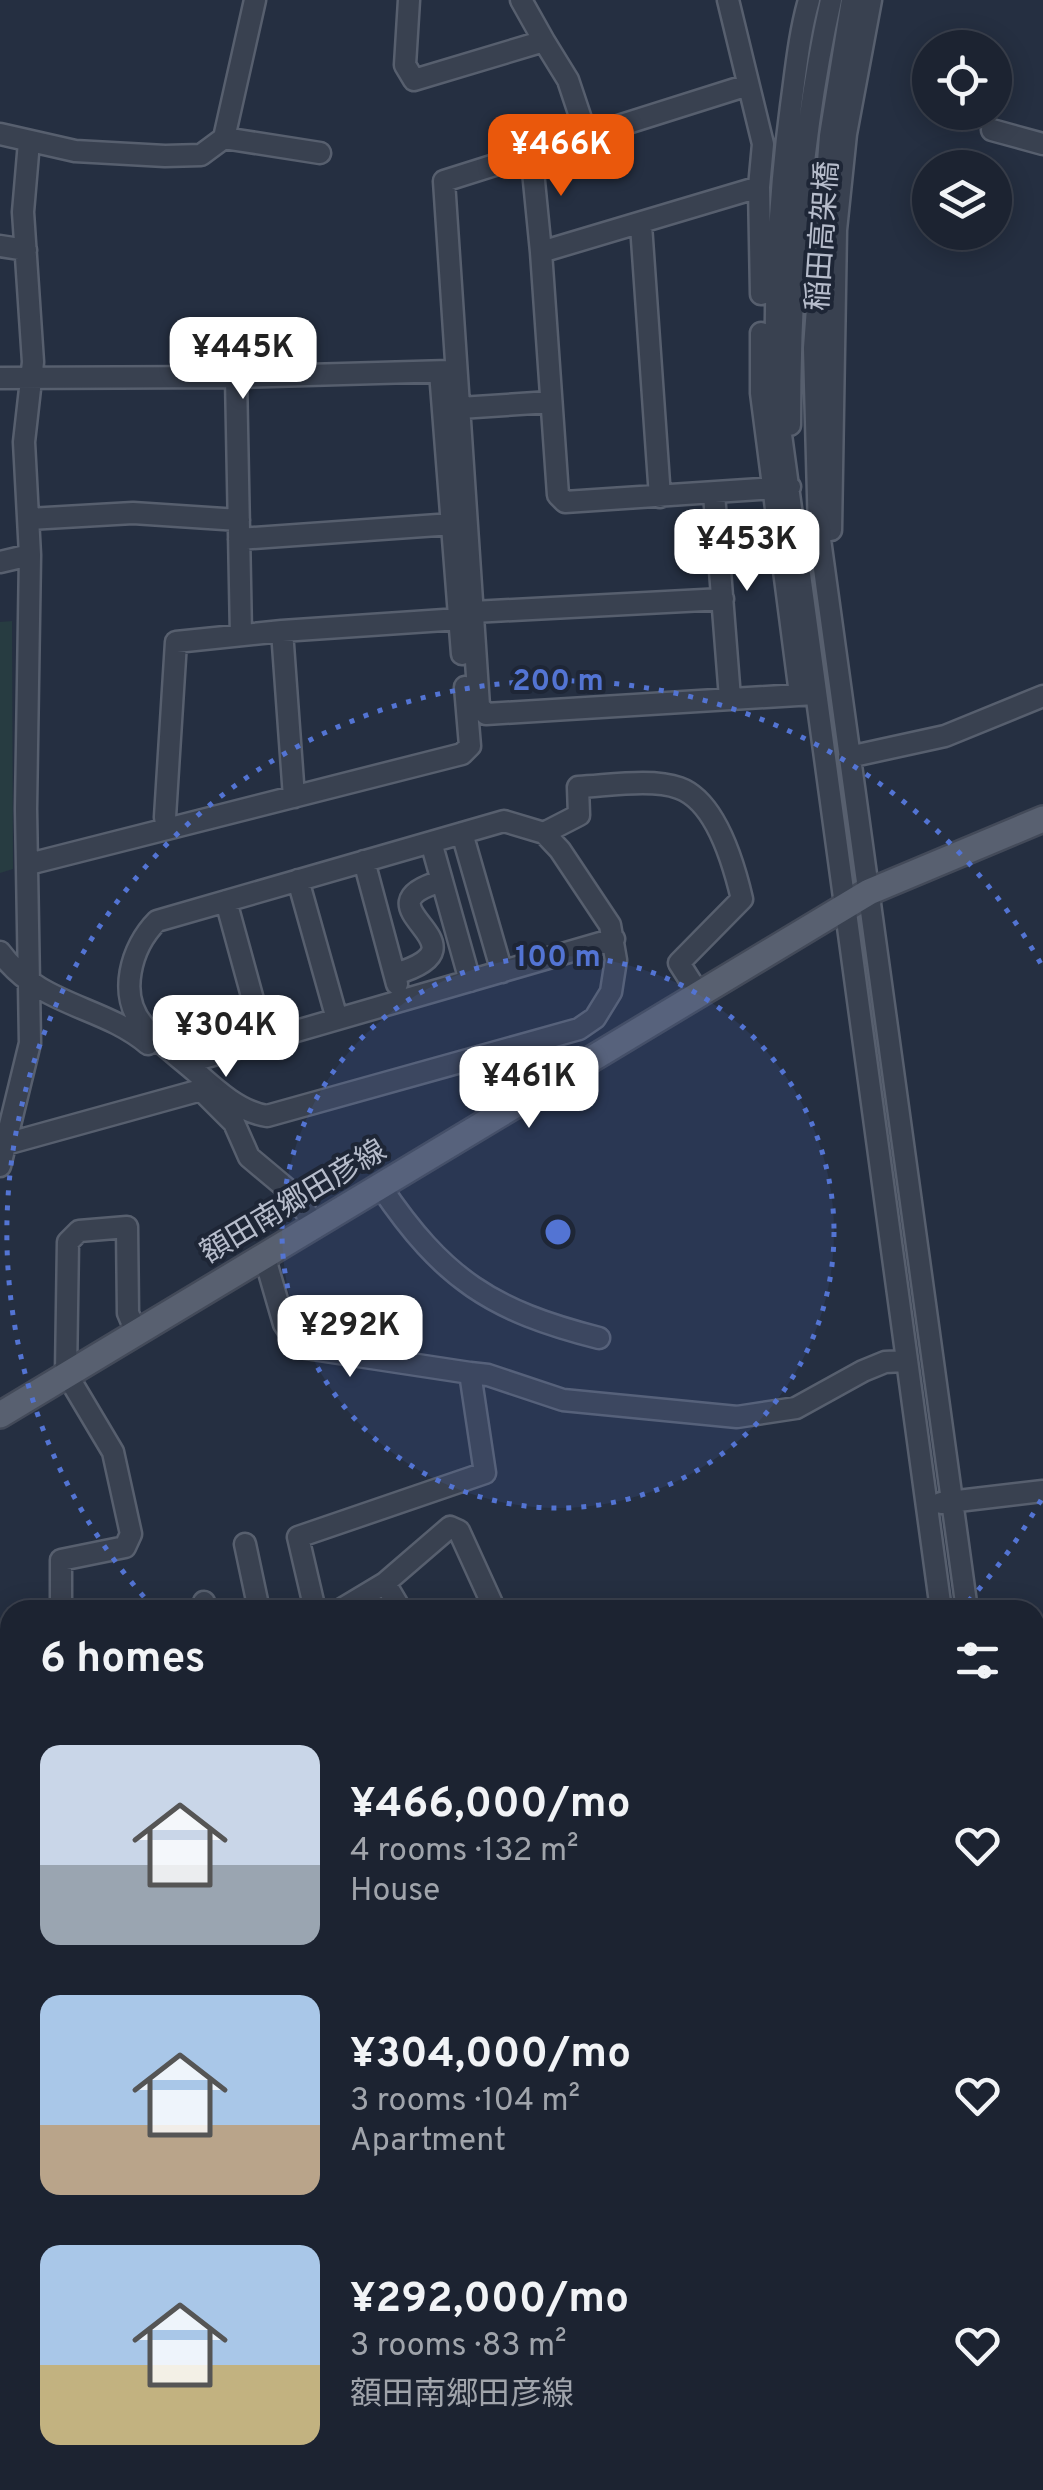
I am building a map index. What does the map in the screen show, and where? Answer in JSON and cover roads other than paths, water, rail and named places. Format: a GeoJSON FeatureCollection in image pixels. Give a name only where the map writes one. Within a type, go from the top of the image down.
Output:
{"type":"FeatureCollection","features":[{"type":"Feature","properties":{"kind":"main road","name":"額田南郷田彦線"},"geometry":{"type":"LineString","coordinates":[[0,1415],[869,892],[1043,819]]}},
{"type":"Feature","properties":{"kind":"street"},"geometry":{"type":"LineString","coordinates":[[0,134],[74,151],[200,155],[224,138],[255,0]]}},
{"type":"Feature","properties":{"kind":"street"},"geometry":{"type":"LineString","coordinates":[[409,0],[405,65],[414,80],[544,41]]}},
{"type":"Feature","properties":{"kind":"street"},"geometry":{"type":"LineString","coordinates":[[522,0],[568,80],[586,134]]}},
{"type":"Feature","properties":{"kind":"street"},"geometry":{"type":"LineString","coordinates":[[728,0],[763,144],[759,187],[762,392],[782,488]]}},
{"type":"Feature","properties":{"kind":"street"},"geometry":{"type":"LineString","coordinates":[[808,0],[788,124],[774,286],[782,488],[807,694],[844,909],[939,1600]]}},
{"type":"Feature","properties":{"kind":"street","name":"稲田高架橋"},"geometry":{"type":"LineString","coordinates":[[782,488],[799,218],[808,136],[831,0]]}},
{"type":"Feature","properties":{"kind":"street","name":"稲田高架橋"},"geometry":{"type":"LineString","coordinates":[[828,596],[819,532],[814,348],[830,136],[852,0]]}},
{"type":"Feature","properties":{"kind":"street"},"geometry":{"type":"LineString","coordinates":[[870,0],[846,134],[836,230],[828,596],[966,1600]]}},
{"type":"Feature","properties":{"kind":"street"},"geometry":{"type":"LineString","coordinates":[[748,85],[444,181],[452,524],[480,706],[486,714],[807,694]]}},
{"type":"Feature","properties":{"kind":"street"},"geometry":{"type":"LineString","coordinates":[[992,130],[1043,144]]}},
{"type":"Feature","properties":{"kind":"street"},"geometry":{"type":"LineString","coordinates":[[224,138],[320,153]]}},
{"type":"Feature","properties":{"kind":"street"},"geometry":{"type":"LineString","coordinates":[[0,1166],[30,1043],[32,983],[26,809],[30,556],[24,442],[33,362],[24,212],[29,142]]}},
{"type":"Feature","properties":{"kind":"street"},"geometry":{"type":"LineString","coordinates":[[531,151],[558,495],[565,502],[782,488]]}},
{"type":"Feature","properties":{"kind":"street"},"geometry":{"type":"LineString","coordinates":[[541,252],[759,187]]}},
{"type":"Feature","properties":{"kind":"street"},"geometry":{"type":"LineString","coordinates":[[640,224],[660,497]]}},
{"type":"Feature","properties":{"kind":"street"},"geometry":{"type":"LineString","coordinates":[[0,246],[26,250]]}},
{"type":"Feature","properties":{"kind":"street"},"geometry":{"type":"LineString","coordinates":[[0,378],[448,371]]}},
{"type":"Feature","properties":{"kind":"street"},"geometry":{"type":"LineString","coordinates":[[29,864],[462,754],[470,746],[460,408],[448,371]]}},
{"type":"Feature","properties":{"kind":"street"},"geometry":{"type":"LineString","coordinates":[[236,377],[241,636]]}},
{"type":"Feature","properties":{"kind":"street"},"geometry":{"type":"LineString","coordinates":[[460,408],[550,402]]}},
{"type":"Feature","properties":{"kind":"street"},"geometry":{"type":"LineString","coordinates":[[714,494],[730,698]]}},
{"type":"Feature","properties":{"kind":"street"},"geometry":{"type":"LineString","coordinates":[[28,519],[133,513],[239,529],[452,524]]}},
{"type":"Feature","properties":{"kind":"street"},"geometry":{"type":"LineString","coordinates":[[0,562],[30,556]]}},
{"type":"Feature","properties":{"kind":"street"},"geometry":{"type":"LineString","coordinates":[[167,829],[176,642],[466,616],[723,599]]}},
{"type":"Feature","properties":{"kind":"street"},"geometry":{"type":"LineString","coordinates":[[282,631],[294,797]]}},
{"type":"Feature","properties":{"kind":"street"},"geometry":{"type":"LineString","coordinates":[[849,756],[944,736],[1043,696]]}},
{"type":"Feature","properties":{"kind":"street"},"geometry":{"type":"LineString","coordinates":[[544,834],[579,816],[578,787],[639,784],[680,788],[709,813],[734,862],[742,899],[679,963],[700,996]]}},
{"type":"Feature","properties":{"kind":"street"},"geometry":{"type":"LineString","coordinates":[[504,821],[544,834],[560,850],[600,910],[614,939],[616,960],[611,992],[595,1018],[579,1028],[267,1116],[243,1108],[141,1024],[130,995],[130,972],[142,941],[157,921],[462,833],[504,821]]}},
{"type":"Feature","properties":{"kind":"street"},"geometry":{"type":"LineString","coordinates":[[462,833],[502,972]]}},
{"type":"Feature","properties":{"kind":"street"},"geometry":{"type":"LineString","coordinates":[[431,842],[470,981]]}},
{"type":"Feature","properties":{"kind":"street"},"geometry":{"type":"LineString","coordinates":[[364,862],[402,1000]]}},
{"type":"Feature","properties":{"kind":"street"},"geometry":{"type":"LineString","coordinates":[[298,880],[337,1019]]}},
{"type":"Feature","properties":{"kind":"street"},"geometry":{"type":"LineString","coordinates":[[394,974],[428,961],[432,940],[426,929],[417,924],[410,903],[423,888],[442,881]]}},
{"type":"Feature","properties":{"kind":"street"},"geometry":{"type":"LineString","coordinates":[[226,901],[264,1040]]}},
{"type":"Feature","properties":{"kind":"street"},"geometry":{"type":"LineString","coordinates":[[186,1063],[614,939]]}},
{"type":"Feature","properties":{"kind":"street"},"geometry":{"type":"LineString","coordinates":[[0,952],[13,970],[76,1009],[130,1028],[234,1123],[249,1158],[292,1194],[316,1225]]}},
{"type":"Feature","properties":{"kind":"street"},"geometry":{"type":"LineString","coordinates":[[6,1144],[201,1090]]}},
{"type":"Feature","properties":{"kind":"street"},"geometry":{"type":"LineString","coordinates":[[381,1186],[408,1228],[468,1286],[499,1305],[599,1338]]}},
{"type":"Feature","properties":{"kind":"street"},"geometry":{"type":"LineString","coordinates":[[61,1600],[61,1560],[125,1546],[131,1534],[113,1452],[66,1373],[68,1242],[79,1231],[127,1226],[128,1313],[136,1332]]}},
{"type":"Feature","properties":{"kind":"street"},"geometry":{"type":"LineString","coordinates":[[264,1255],[284,1324],[299,1346],[488,1375],[564,1400],[737,1417],[796,1408],[863,1371],[885,1362],[905,1360]]}},
{"type":"Feature","properties":{"kind":"street"},"geometry":{"type":"LineString","coordinates":[[314,1600],[298,1537],[486,1473],[470,1373]]}},
{"type":"Feature","properties":{"kind":"street"},"geometry":{"type":"LineString","coordinates":[[924,1504],[1043,1491]]}},
{"type":"Feature","properties":{"kind":"street"},"geometry":{"type":"LineString","coordinates":[[357,1600],[385,1583],[450,1527],[459,1531],[491,1600]]}},
{"type":"Feature","properties":{"kind":"street"},"geometry":{"type":"LineString","coordinates":[[245,1544],[257,1600]]}},
{"type":"Feature","properties":{"kind":"street"},"geometry":{"type":"LineString","coordinates":[[385,1583],[394,1600]]}}]}
